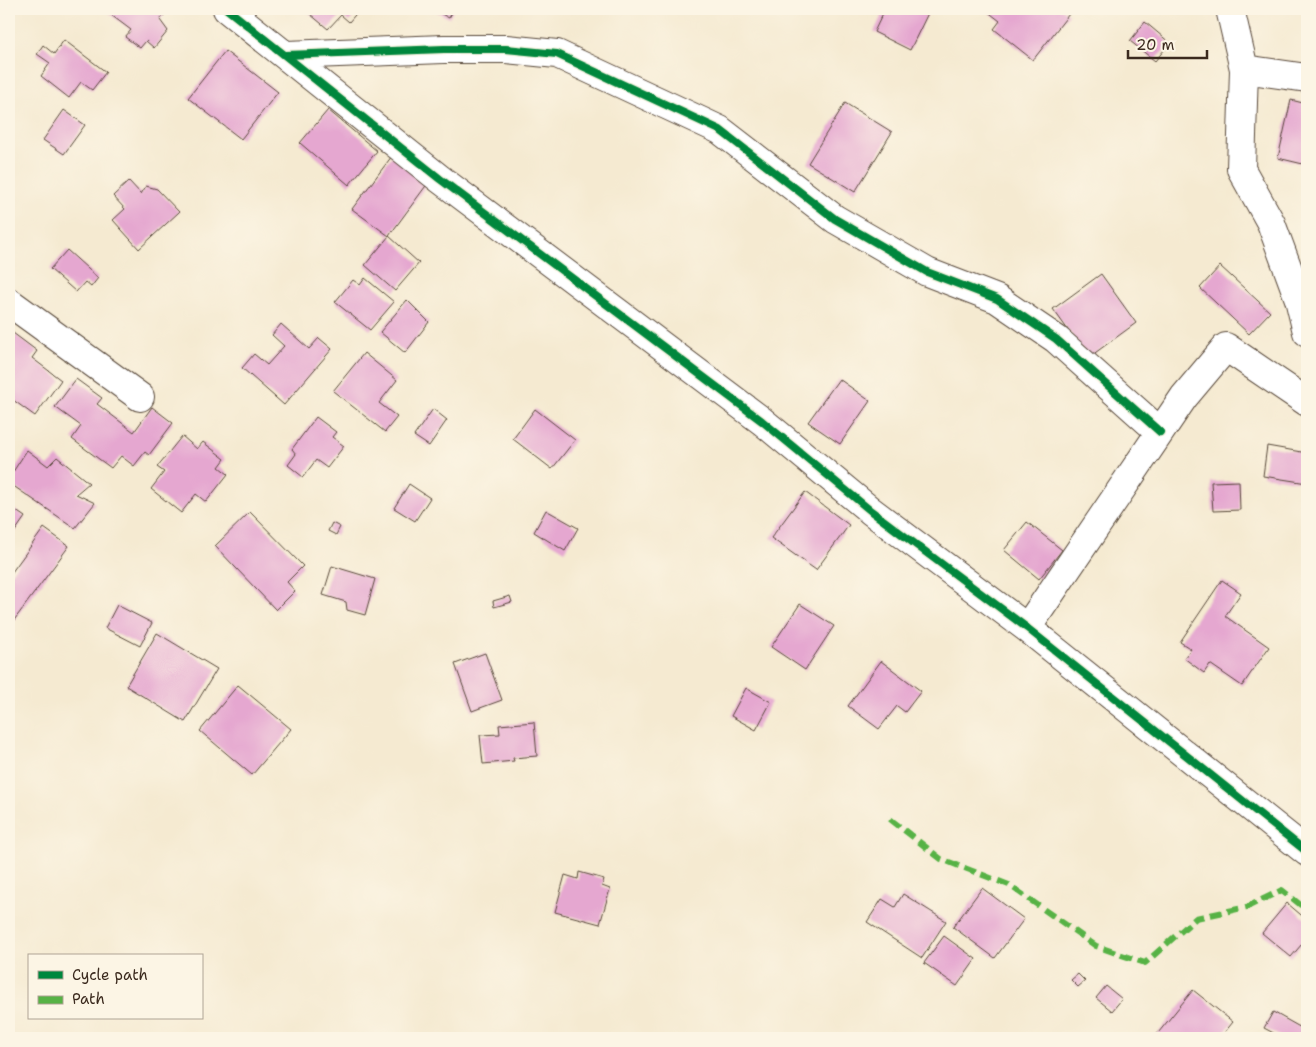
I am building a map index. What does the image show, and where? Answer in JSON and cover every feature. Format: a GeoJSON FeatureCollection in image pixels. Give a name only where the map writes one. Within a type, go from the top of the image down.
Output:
{"type":"FeatureCollection","features":[{"type":"Feature","properties":{"kind":"street"},"geometry":{"type":"LineString","coordinates":[[227,9],[440,178],[762,421],[871,511],[1027,628],[1307,852]]}},
{"type":"Feature","properties":{"kind":"street"},"geometry":{"type":"LineString","coordinates":[[1230,9],[1244,69],[1241,169],[1271,223],[1299,299],[1307,332]]}},
{"type":"Feature","properties":{"kind":"street"},"geometry":{"type":"LineString","coordinates":[[286,56],[453,49],[506,49],[557,54],[720,130],[835,219],[927,272],[997,300],[1056,340],[1160,432]]}},
{"type":"Feature","properties":{"kind":"street"},"geometry":{"type":"LineString","coordinates":[[1244,69],[1307,78]]}},
{"type":"Feature","properties":{"kind":"street"},"geometry":{"type":"LineString","coordinates":[[9,302],[140,397]]}},
{"type":"Feature","properties":{"kind":"street"},"geometry":{"type":"LineString","coordinates":[[1027,628],[1184,397],[1226,347],[1307,402]]}},
{"type":"Feature","properties":{"kind":"building"},"geometry":{"type":"Polygon","coordinates":[[[103,9],[169,9],[160,20],[168,31],[154,48],[146,41],[140,48],[125,37],[131,30],[103,9]]]}},
{"type":"Feature","properties":{"kind":"building"},"geometry":{"type":"Polygon","coordinates":[[[304,9],[360,9],[349,22],[341,15],[328,29],[304,9]]]}},
{"type":"Feature","properties":{"kind":"building"},"geometry":{"type":"Polygon","coordinates":[[[432,9],[454,9],[449,18],[432,9]]]}},
{"type":"Feature","properties":{"kind":"building"},"geometry":{"type":"Polygon","coordinates":[[[885,9],[930,9],[910,50],[874,32],[885,9]]]}},
{"type":"Feature","properties":{"kind":"building"},"geometry":{"type":"Polygon","coordinates":[[[989,9],[1062,9],[1069,14],[1033,60],[994,29],[1000,21],[987,11],[989,9]]]}},
{"type":"Feature","properties":{"kind":"building"},"geometry":{"type":"Polygon","coordinates":[[[1145,22],[1170,43],[1155,61],[1130,41],[1145,22]]]}},
{"type":"Feature","properties":{"kind":"building"},"geometry":{"type":"Polygon","coordinates":[[[64,40],[106,72],[92,90],[81,82],[69,98],[41,76],[50,63],[37,54],[43,45],[54,54],[64,40]]]}},
{"type":"Feature","properties":{"kind":"building"},"geometry":{"type":"Polygon","coordinates":[[[225,51],[278,92],[241,139],[188,98],[225,51]]]}},
{"type":"Feature","properties":{"kind":"building"},"geometry":{"type":"Polygon","coordinates":[[[1291,100],[1307,104],[1307,165],[1278,158],[1291,100]]]}},
{"type":"Feature","properties":{"kind":"building"},"geometry":{"type":"Polygon","coordinates":[[[845,103],[892,132],[855,192],[808,163],[845,103]]]}},
{"type":"Feature","properties":{"kind":"building"},"geometry":{"type":"Polygon","coordinates":[[[64,110],[85,125],[64,154],[43,140],[64,110]]]}},
{"type":"Feature","properties":{"kind":"building"},"geometry":{"type":"Polygon","coordinates":[[[328,110],[377,151],[349,185],[300,143],[328,110]]]}},
{"type":"Feature","properties":{"kind":"building"},"geometry":{"type":"Polygon","coordinates":[[[392,156],[428,183],[389,236],[352,209],[392,156]]]}},
{"type":"Feature","properties":{"kind":"building"},"geometry":{"type":"Polygon","coordinates":[[[129,181],[141,194],[146,186],[157,189],[179,212],[139,249],[113,220],[125,209],[113,196],[129,181]]]}},
{"type":"Feature","properties":{"kind":"building"},"geometry":{"type":"Polygon","coordinates":[[[389,236],[419,263],[395,291],[365,265],[389,236]]]}},
{"type":"Feature","properties":{"kind":"building"},"geometry":{"type":"Polygon","coordinates":[[[67,250],[98,278],[91,287],[85,282],[76,292],[50,269],[67,250]]]}},
{"type":"Feature","properties":{"kind":"building"},"geometry":{"type":"Polygon","coordinates":[[[1220,266],[1270,312],[1249,334],[1200,288],[1220,266]]]}},
{"type":"Feature","properties":{"kind":"building"},"geometry":{"type":"Polygon","coordinates":[[[1101,274],[1136,323],[1088,358],[1053,309],[1101,274]]]}},
{"type":"Feature","properties":{"kind":"building"},"geometry":{"type":"Polygon","coordinates":[[[365,278],[394,302],[370,330],[335,302],[353,280],[360,285],[365,278]]]}},
{"type":"Feature","properties":{"kind":"building"},"geometry":{"type":"Polygon","coordinates":[[[407,300],[429,322],[405,353],[380,332],[407,300]]]}},
{"type":"Feature","properties":{"kind":"building"},"geometry":{"type":"Polygon","coordinates":[[[281,324],[309,349],[319,338],[332,349],[284,405],[242,368],[254,354],[267,365],[284,346],[272,335],[281,324]]]}},
{"type":"Feature","properties":{"kind":"building"},"geometry":{"type":"Polygon","coordinates":[[[9,330],[37,351],[32,358],[61,380],[35,416],[9,397],[9,330]]]}},
{"type":"Feature","properties":{"kind":"building"},"geometry":{"type":"Polygon","coordinates":[[[364,353],[397,380],[379,403],[397,417],[385,432],[333,391],[364,353]]]}},
{"type":"Feature","properties":{"kind":"building"},"geometry":{"type":"Polygon","coordinates":[[[76,379],[102,398],[97,404],[134,432],[152,407],[173,423],[149,455],[145,452],[134,466],[121,456],[111,468],[72,439],[81,426],[55,407],[76,379]]]}},
{"type":"Feature","properties":{"kind":"building"},"geometry":{"type":"Polygon","coordinates":[[[839,379],[870,401],[840,444],[808,422],[839,379]]]}},
{"type":"Feature","properties":{"kind":"building"},"geometry":{"type":"Polygon","coordinates":[[[433,409],[447,420],[429,446],[414,436],[433,409]]]}},
{"type":"Feature","properties":{"kind":"building"},"geometry":{"type":"Polygon","coordinates":[[[535,409],[575,440],[552,469],[513,439],[535,409]]]}},
{"type":"Feature","properties":{"kind":"building"},"geometry":{"type":"Polygon","coordinates":[[[316,417],[336,432],[332,437],[344,446],[327,468],[316,460],[303,477],[288,465],[296,454],[292,449],[316,417]]]}},
{"type":"Feature","properties":{"kind":"building"},"geometry":{"type":"Polygon","coordinates":[[[182,436],[197,449],[203,442],[225,459],[219,467],[228,474],[206,502],[196,494],[181,513],[151,489],[164,472],[157,467],[182,436]]]}},
{"type":"Feature","properties":{"kind":"building"},"geometry":{"type":"Polygon","coordinates":[[[1267,446],[1307,453],[1307,483],[1263,476],[1267,446]]]}},
{"type":"Feature","properties":{"kind":"building"},"geometry":{"type":"Polygon","coordinates":[[[27,450],[48,466],[57,457],[89,483],[76,494],[95,503],[75,528],[9,483],[9,478],[27,450]]]}},
{"type":"Feature","properties":{"kind":"building"},"geometry":{"type":"Polygon","coordinates":[[[1239,481],[1240,510],[1213,511],[1211,482],[1239,481]]]}},
{"type":"Feature","properties":{"kind":"building"},"geometry":{"type":"Polygon","coordinates":[[[409,484],[430,498],[415,521],[394,508],[409,484]]]}},
{"type":"Feature","properties":{"kind":"building"},"geometry":{"type":"Polygon","coordinates":[[[805,492],[849,525],[816,570],[771,538],[805,492]]]}},
{"type":"Feature","properties":{"kind":"building"},"geometry":{"type":"Polygon","coordinates":[[[9,506],[25,517],[9,540],[9,506]]]}},
{"type":"Feature","properties":{"kind":"building"},"geometry":{"type":"Polygon","coordinates":[[[546,510],[578,528],[565,551],[534,532],[546,510]]]}},
{"type":"Feature","properties":{"kind":"building"},"geometry":{"type":"Polygon","coordinates":[[[250,512],[303,566],[287,582],[295,591],[276,610],[215,546],[250,512]]]}},
{"type":"Feature","properties":{"kind":"building"},"geometry":{"type":"Polygon","coordinates":[[[1027,522],[1062,550],[1039,579],[1004,550],[1027,522]]]}},
{"type":"Feature","properties":{"kind":"building"},"geometry":{"type":"Polygon","coordinates":[[[332,523],[340,527],[336,535],[328,531],[332,523]]]}},
{"type":"Feature","properties":{"kind":"building"},"geometry":{"type":"Polygon","coordinates":[[[44,528],[69,546],[9,627],[9,576],[44,528]]]}},
{"type":"Feature","properties":{"kind":"building"},"geometry":{"type":"Polygon","coordinates":[[[332,566],[375,579],[365,615],[347,610],[346,602],[323,595],[332,566]]]}},
{"type":"Feature","properties":{"kind":"building"},"geometry":{"type":"Polygon","coordinates":[[[1222,580],[1241,593],[1225,616],[1269,647],[1242,686],[1210,664],[1204,673],[1184,658],[1191,649],[1180,642],[1222,580]]]}},
{"type":"Feature","properties":{"kind":"building"},"geometry":{"type":"Polygon","coordinates":[[[510,596],[512,602],[494,607],[493,601],[510,596]]]}},
{"type":"Feature","properties":{"kind":"building"},"geometry":{"type":"Polygon","coordinates":[[[800,604],[834,626],[805,670],[771,647],[800,604]]]}},
{"type":"Feature","properties":{"kind":"building"},"geometry":{"type":"Polygon","coordinates":[[[117,605],[152,623],[140,646],[105,628],[117,605]]]}},
{"type":"Feature","properties":{"kind":"building"},"geometry":{"type":"Polygon","coordinates":[[[157,633],[217,669],[185,722],[126,686],[157,633]]]}},
{"type":"Feature","properties":{"kind":"building"},"geometry":{"type":"Polygon","coordinates":[[[485,653],[502,700],[472,711],[455,664],[485,653]]]}},
{"type":"Feature","properties":{"kind":"building"},"geometry":{"type":"Polygon","coordinates":[[[881,661],[921,691],[905,712],[897,706],[879,729],[848,706],[881,661]]]}},
{"type":"Feature","properties":{"kind":"building"},"geometry":{"type":"Polygon","coordinates":[[[238,685],[291,729],[252,775],[200,731],[238,685]]]}},
{"type":"Feature","properties":{"kind":"building"},"geometry":{"type":"Polygon","coordinates":[[[746,688],[771,702],[756,730],[731,716],[746,688]]]}},
{"type":"Feature","properties":{"kind":"building"},"geometry":{"type":"Polygon","coordinates":[[[534,722],[537,756],[513,758],[514,761],[483,764],[480,735],[500,734],[499,725],[534,722]]]}},
{"type":"Feature","properties":{"kind":"building"},"geometry":{"type":"Polygon","coordinates":[[[579,872],[604,879],[602,886],[610,889],[600,924],[555,912],[565,875],[578,879],[579,872]]]}},
{"type":"Feature","properties":{"kind":"building"},"geometry":{"type":"Polygon","coordinates":[[[982,888],[1024,919],[995,958],[953,927],[982,888]]]}},
{"type":"Feature","properties":{"kind":"building"},"geometry":{"type":"Polygon","coordinates":[[[903,894],[946,921],[922,958],[867,922],[882,899],[895,907],[903,894]]]}},
{"type":"Feature","properties":{"kind":"building"},"geometry":{"type":"Polygon","coordinates":[[[1287,903],[1307,920],[1307,938],[1291,957],[1262,933],[1287,903]]]}},
{"type":"Feature","properties":{"kind":"building"},"geometry":{"type":"Polygon","coordinates":[[[944,936],[976,959],[957,986],[924,963],[944,936]]]}},
{"type":"Feature","properties":{"kind":"building"},"geometry":{"type":"Polygon","coordinates":[[[1078,974],[1085,981],[1078,987],[1071,980],[1078,974]]]}},
{"type":"Feature","properties":{"kind":"building"},"geometry":{"type":"Polygon","coordinates":[[[1106,986],[1122,999],[1112,1011],[1096,998],[1106,986]]]}},
{"type":"Feature","properties":{"kind":"building"},"geometry":{"type":"Polygon","coordinates":[[[1193,990],[1233,1022],[1220,1038],[1154,1038],[1193,990]]]}},
{"type":"Feature","properties":{"kind":"building"},"geometry":{"type":"Polygon","coordinates":[[[1273,1012],[1305,1030],[1301,1038],[1283,1038],[1264,1028],[1273,1012]]]}},
{"type":"Feature","properties":{"kind":"marked path"},"geometry":{"type":"LineString","coordinates":[[890,819],[941,859],[1009,885],[1096,946],[1145,963],[1196,918],[1247,907],[1282,890],[1307,910]]}},
{"type":"Feature","properties":{"kind":"cycle path"},"geometry":{"type":"LineString","coordinates":[[227,9],[440,179],[762,421],[871,511],[1027,628],[1307,852]]}},
{"type":"Feature","properties":{"kind":"cycle path"},"geometry":{"type":"LineString","coordinates":[[286,55],[444,49],[506,49],[557,54],[720,130],[835,219],[927,272],[997,299],[1056,339],[1160,432]]}}]}
